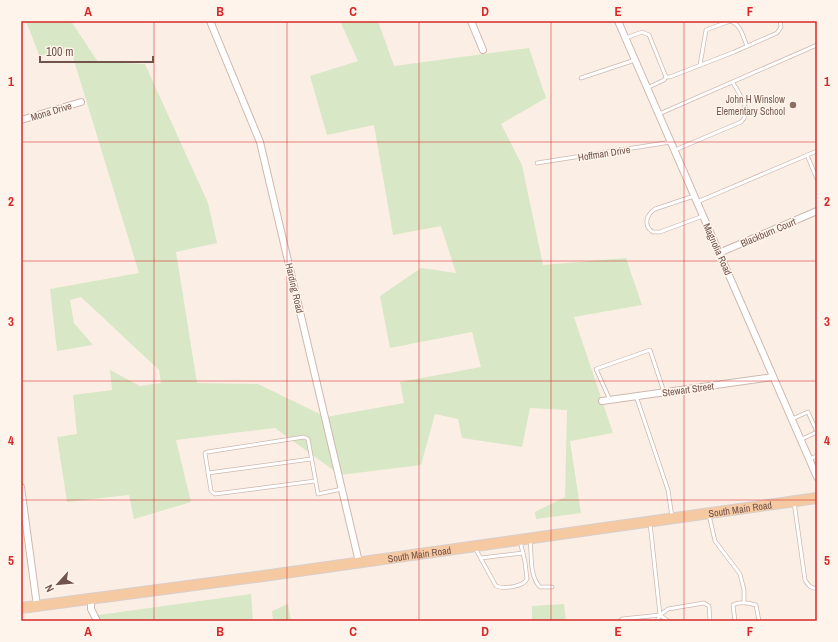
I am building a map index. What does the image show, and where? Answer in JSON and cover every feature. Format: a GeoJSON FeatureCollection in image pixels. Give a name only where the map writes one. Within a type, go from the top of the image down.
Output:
{"type":"FeatureCollection","features":[{"type":"Feature","properties":{"kind":"main road","name":"South Main Road"},"geometry":{"type":"LineString","coordinates":[[21,608],[817,498]]}},
{"type":"Feature","properties":{"kind":"street","name":"Harding Road"},"geometry":{"type":"LineString","coordinates":[[210,21],[256,129],[260,142],[359,562]]}},
{"type":"Feature","properties":{"kind":"street"},"geometry":{"type":"LineString","coordinates":[[470,21],[483,50]]}},
{"type":"Feature","properties":{"kind":"street","name":"Magnolia Road"},"geometry":{"type":"LineString","coordinates":[[618,21],[817,477]]}},
{"type":"Feature","properties":{"kind":"street","name":"Mona Drive"},"geometry":{"type":"LineString","coordinates":[[21,120],[81,102]]}},
{"type":"Feature","properties":{"kind":"street","name":"Blackburn Court"},"geometry":{"type":"LineString","coordinates":[[720,253],[817,212]]}},
{"type":"Feature","properties":{"kind":"street","name":"Stewart Street"},"geometry":{"type":"LineString","coordinates":[[602,401],[773,378]]}},
{"type":"Feature","properties":{"kind":"street"},"geometry":{"type":"LineString","coordinates":[[21,486],[37,606]]}},
{"type":"Feature","properties":{"kind":"street"},"geometry":{"type":"LineString","coordinates":[[91,599],[91,609],[96,621]]}},
{"type":"Feature","properties":{"kind":"lane"},"geometry":{"type":"LineString","coordinates":[[700,65],[706,30],[730,21],[738,26],[747,46]]}},
{"type":"Feature","properties":{"kind":"lane"},"geometry":{"type":"LineString","coordinates":[[647,88],[664,80],[666,77],[670,77],[777,33],[781,27],[780,21]]}},
{"type":"Feature","properties":{"kind":"lane"},"geometry":{"type":"LineString","coordinates":[[626,38],[642,32],[649,35],[666,77]]}},
{"type":"Feature","properties":{"kind":"lane"},"geometry":{"type":"LineString","coordinates":[[658,114],[817,45]]}},
{"type":"Feature","properties":{"kind":"lane"},"geometry":{"type":"LineString","coordinates":[[580,78],[635,60]]}},
{"type":"Feature","properties":{"kind":"lane"},"geometry":{"type":"LineString","coordinates":[[674,150],[745,119],[746,112],[733,82]]}},
{"type":"Feature","properties":{"kind":"lane","name":"Hoffman Drive"},"geometry":{"type":"LineString","coordinates":[[537,163],[671,142]]}},
{"type":"Feature","properties":{"kind":"lane"},"geometry":{"type":"LineString","coordinates":[[697,202],[817,151]]}},
{"type":"Feature","properties":{"kind":"lane"},"geometry":{"type":"LineString","coordinates":[[807,155],[817,179]]}},
{"type":"Feature","properties":{"kind":"lane"},"geometry":{"type":"LineString","coordinates":[[694,196],[650,212],[647,218],[648,226],[653,232],[660,232],[703,216]]}},
{"type":"Feature","properties":{"kind":"lane"},"geometry":{"type":"LineString","coordinates":[[610,400],[596,369],[650,350],[664,392]]}},
{"type":"Feature","properties":{"kind":"lane"},"geometry":{"type":"LineString","coordinates":[[636,396],[668,490],[673,518]]}},
{"type":"Feature","properties":{"kind":"lane"},"geometry":{"type":"LineString","coordinates":[[792,419],[808,412],[816,432],[800,440]]}},
{"type":"Feature","properties":{"kind":"lane"},"geometry":{"type":"LineString","coordinates":[[315,481],[215,494],[211,491],[205,453],[304,436],[308,439],[318,494],[342,490]]}},
{"type":"Feature","properties":{"kind":"lane"},"geometry":{"type":"LineString","coordinates":[[809,459],[817,456]]}},
{"type":"Feature","properties":{"kind":"lane"},"geometry":{"type":"LineString","coordinates":[[208,473],[311,459]]}},
{"type":"Feature","properties":{"kind":"lane"},"geometry":{"type":"LineString","coordinates":[[794,501],[805,580],[809,586],[814,589],[817,588]]}},
{"type":"Feature","properties":{"kind":"lane"},"geometry":{"type":"LineString","coordinates":[[709,513],[715,541],[740,574],[744,590],[744,602]]}},
{"type":"Feature","properties":{"kind":"lane"},"geometry":{"type":"LineString","coordinates":[[650,522],[660,615]]}},
{"type":"Feature","properties":{"kind":"lane"},"geometry":{"type":"LineString","coordinates":[[530,538],[534,577],[537,584],[540,587],[552,587]]}},
{"type":"Feature","properties":{"kind":"lane"},"geometry":{"type":"LineString","coordinates":[[474,546],[496,586],[500,588],[522,584],[527,579],[520,540]]}},
{"type":"Feature","properties":{"kind":"lane"},"geometry":{"type":"LineString","coordinates":[[481,558],[523,553]]}},
{"type":"Feature","properties":{"kind":"lane"},"geometry":{"type":"LineString","coordinates":[[735,621],[733,605],[744,602],[756,605],[759,621]]}},
{"type":"Feature","properties":{"kind":"lane"},"geometry":{"type":"LineString","coordinates":[[657,621],[660,615],[668,609],[704,603],[709,606],[710,621]]}},
{"type":"Feature","properties":{"kind":"lane"},"geometry":{"type":"LineString","coordinates":[[620,621],[622,619],[660,615],[668,621]]}},
{"type":"Feature","properties":{"kind":"green space"},"geometry":{"type":"Polygon","coordinates":[[[26,21],[71,21],[98,62],[145,64],[208,203],[217,243],[176,252],[197,383],[258,384],[326,417],[404,403],[400,382],[481,367],[472,332],[390,348],[380,296],[421,268],[456,273],[441,226],[393,235],[374,125],[327,135],[310,76],[358,61],[340,21],[378,21],[394,66],[529,48],[546,98],[501,124],[522,165],[543,265],[626,258],[642,305],[574,317],[613,433],[570,441],[581,513],[536,519],[535,512],[565,497],[567,410],[530,408],[522,447],[462,438],[458,419],[435,414],[421,465],[340,475],[275,428],[176,440],[191,502],[134,519],[129,495],[67,502],[57,437],[77,434],[73,395],[112,390],[110,370],[140,386],[161,383],[159,370],[81,297],[70,300],[74,323],[93,345],[57,351],[50,289],[139,273],[72,54],[39,55],[26,21]]]}},
{"type":"Feature","properties":{"kind":"green space"},"geometry":{"type":"Polygon","coordinates":[[[251,594],[253,621],[92,621],[91,616],[251,594]]]}},
{"type":"Feature","properties":{"kind":"green space"},"geometry":{"type":"Polygon","coordinates":[[[288,604],[291,621],[273,621],[272,611],[288,604]]]}},
{"type":"Feature","properties":{"kind":"green space"},"geometry":{"type":"Polygon","coordinates":[[[564,604],[566,621],[532,621],[532,606],[564,604]]]}},
{"type":"Feature","properties":{"kind":"place","name":"John H Winslow Elementary School"},"geometry":{"type":"Point","coordinates":[793,105]}}]}
